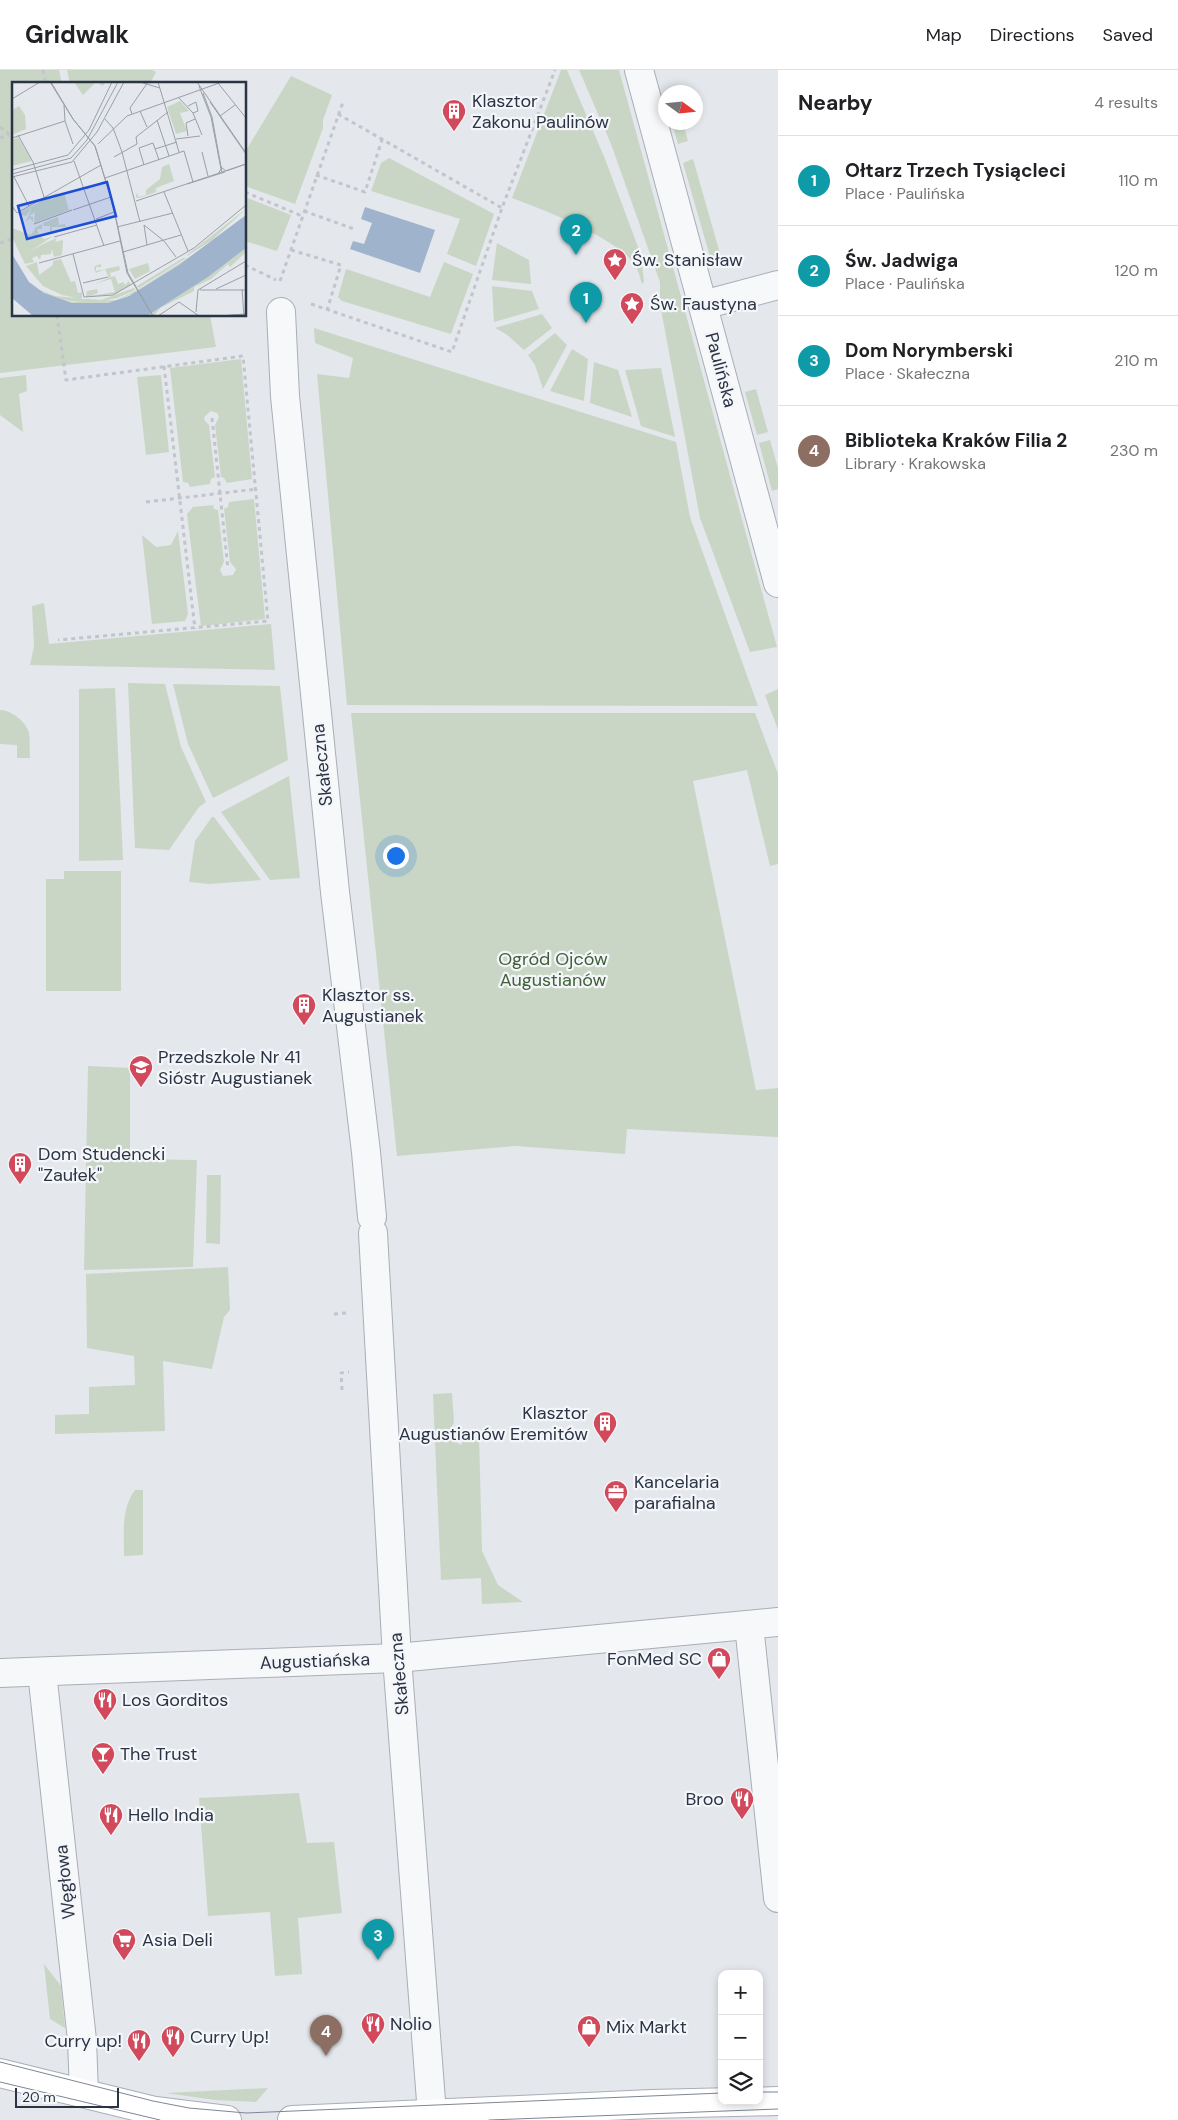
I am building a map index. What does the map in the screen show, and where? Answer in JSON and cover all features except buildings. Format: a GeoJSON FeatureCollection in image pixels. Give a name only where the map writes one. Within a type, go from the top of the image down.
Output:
{"type":"FeatureCollection","features":[{"type":"Feature","properties":{"kind":"street","name":"Paulińska"},"geometry":{"type":"LineString","coordinates":[[638,70],[778,583]]}},
{"type":"Feature","properties":{"kind":"street"},"geometry":{"type":"LineString","coordinates":[[703,306],[778,285]]}},
{"type":"Feature","properties":{"kind":"street","name":"Skałeczna"},"geometry":{"type":"LineString","coordinates":[[284,299],[285,396],[335,892],[366,1152],[372,1225],[397,1658],[432,2114]]}},
{"type":"Feature","properties":{"kind":"street","name":"Augustiańska"},"geometry":{"type":"LineString","coordinates":[[0,1672],[397,1658],[778,1622]]}},
{"type":"Feature","properties":{"kind":"street"},"geometry":{"type":"LineString","coordinates":[[749,1625],[778,1898]]}},
{"type":"Feature","properties":{"kind":"street","name":"Węgłowa"},"geometry":{"type":"LineString","coordinates":[[42,1672],[81,2032],[84,2093]]}},
{"type":"Feature","properties":{"kind":"street"},"geometry":{"type":"LineString","coordinates":[[0,2073],[155,2111],[227,2120]]}},
{"type":"Feature","properties":{"kind":"street"},"geometry":{"type":"LineString","coordinates":[[292,2120],[642,2104],[778,2101]]}},
{"type":"Feature","properties":{"kind":"path"},"geometry":{"type":"LineString","coordinates":[[306,302],[452,352],[502,208],[555,70]]}},
{"type":"Feature","properties":{"kind":"path"},"geometry":{"type":"LineString","coordinates":[[284,299],[280,282],[343,102]]}},
{"type":"Feature","properties":{"kind":"path"},"geometry":{"type":"LineString","coordinates":[[338,114],[502,208]]}},
{"type":"Feature","properties":{"kind":"path"},"geometry":{"type":"LineString","coordinates":[[0,126],[10,135]]}},
{"type":"Feature","properties":{"kind":"path"},"geometry":{"type":"LineString","coordinates":[[0,138],[10,135]]}},
{"type":"Feature","properties":{"kind":"path"},"geometry":{"type":"LineString","coordinates":[[316,175],[365,192],[382,140]]}},
{"type":"Feature","properties":{"kind":"path"},"geometry":{"type":"LineString","coordinates":[[246,192],[302,216]]}},
{"type":"Feature","properties":{"kind":"path"},"geometry":{"type":"LineString","coordinates":[[304,211],[354,229]]}},
{"type":"Feature","properties":{"kind":"path"},"geometry":{"type":"LineString","coordinates":[[0,243],[12,239]]}},
{"type":"Feature","properties":{"kind":"path"},"geometry":{"type":"LineString","coordinates":[[291,250],[341,265],[327,310]]}},
{"type":"Feature","properties":{"kind":"path"},"geometry":{"type":"LineString","coordinates":[[57,316],[66,380],[243,356],[268,621],[58,640]]}},
{"type":"Feature","properties":{"kind":"path"},"geometry":{"type":"LineString","coordinates":[[164,366],[195,629]]}},
{"type":"Feature","properties":{"kind":"path"},"geometry":{"type":"LineString","coordinates":[[212,418],[228,569]]}},
{"type":"Feature","properties":{"kind":"path"},"geometry":{"type":"LineString","coordinates":[[146,502],[256,489]]}},
{"type":"Feature","properties":{"kind":"path"},"geometry":{"type":"LineString","coordinates":[[341,1373],[342,1390]]}},
{"type":"Feature","properties":{"kind":"green space"},"geometry":{"type":"Polygon","coordinates":[[[0,70],[59,70],[62,82],[12,82],[12,316],[210,316],[216,347],[0,373],[0,70]]]}},
{"type":"Feature","properties":{"kind":"green space"},"geometry":{"type":"Polygon","coordinates":[[[67,70],[152,70],[156,72],[151,82],[70,82],[67,70]]]}},
{"type":"Feature","properties":{"kind":"green space"},"geometry":{"type":"Polygon","coordinates":[[[561,70],[567,70],[605,159],[641,255],[644,282],[642,284],[634,263],[611,243],[577,225],[512,198],[561,70]]]}},
{"type":"Feature","properties":{"kind":"green space"},"geometry":{"type":"Polygon","coordinates":[[[579,70],[619,70],[777,647],[750,652],[700,518],[660,304],[660,282],[611,144],[579,70]]]}},
{"type":"Feature","properties":{"kind":"green space"},"geometry":{"type":"Polygon","coordinates":[[[291,76],[332,95],[323,120],[323,128],[295,204],[246,186],[246,150],[291,76]]]}},
{"type":"Feature","properties":{"kind":"green space"},"geometry":{"type":"Polygon","coordinates":[[[674,130],[685,130],[688,141],[678,144],[674,130]]]}},
{"type":"Feature","properties":{"kind":"green space"},"geometry":{"type":"Polygon","coordinates":[[[389,158],[494,214],[476,266],[447,254],[460,219],[371,191],[381,163],[389,158]]]}},
{"type":"Feature","properties":{"kind":"green space"},"geometry":{"type":"Polygon","coordinates":[[[693,159],[721,257],[711,260],[683,163],[693,159]]]}},
{"type":"Feature","properties":{"kind":"green space"},"geometry":{"type":"Polygon","coordinates":[[[246,197],[291,215],[277,251],[246,241],[246,197]]]}},
{"type":"Feature","properties":{"kind":"green space"},"geometry":{"type":"Polygon","coordinates":[[[497,243],[529,260],[531,284],[492,280],[497,243]]]}},
{"type":"Feature","properties":{"kind":"green space"},"geometry":{"type":"Polygon","coordinates":[[[444,262],[473,274],[451,334],[342,301],[338,297],[346,269],[430,297],[444,262]]]}},
{"type":"Feature","properties":{"kind":"green space"},"geometry":{"type":"Polygon","coordinates":[[[492,286],[532,291],[539,309],[494,322],[492,286]]]}},
{"type":"Feature","properties":{"kind":"green space"},"geometry":{"type":"Polygon","coordinates":[[[542,314],[552,328],[524,350],[506,334],[495,328],[542,314]]]}},
{"type":"Feature","properties":{"kind":"green space"},"geometry":{"type":"Polygon","coordinates":[[[314,328],[676,442],[690,517],[758,706],[347,705],[317,374],[349,378],[353,358],[315,343],[314,328]]]}},
{"type":"Feature","properties":{"kind":"green space"},"geometry":{"type":"Polygon","coordinates":[[[555,333],[567,345],[543,389],[535,365],[528,355],[555,333]]]}},
{"type":"Feature","properties":{"kind":"green space"},"geometry":{"type":"Polygon","coordinates":[[[572,349],[588,359],[584,401],[550,391],[572,349]]]}},
{"type":"Feature","properties":{"kind":"green space"},"geometry":{"type":"Polygon","coordinates":[[[241,359],[252,479],[227,483],[221,477],[215,425],[219,417],[217,413],[211,411],[204,417],[209,425],[215,477],[211,479],[210,484],[190,487],[188,483],[183,482],[170,368],[241,359]]]}},
{"type":"Feature","properties":{"kind":"green space"},"geometry":{"type":"Polygon","coordinates":[[[594,362],[618,370],[632,417],[590,403],[594,362]]]}},
{"type":"Feature","properties":{"kind":"green space"},"geometry":{"type":"Polygon","coordinates":[[[661,368],[675,437],[641,426],[625,370],[661,368]]]}},
{"type":"Feature","properties":{"kind":"green space"},"geometry":{"type":"Polygon","coordinates":[[[26,375],[27,391],[19,394],[23,432],[0,415],[0,378],[26,375]]]}},
{"type":"Feature","properties":{"kind":"green space"},"geometry":{"type":"Polygon","coordinates":[[[161,375],[169,452],[146,455],[137,377],[161,375]]]}},
{"type":"Feature","properties":{"kind":"green space"},"geometry":{"type":"Polygon","coordinates":[[[756,389],[768,432],[757,435],[745,392],[756,389]]]}},
{"type":"Feature","properties":{"kind":"green space"},"geometry":{"type":"Polygon","coordinates":[[[770,440],[778,468],[778,489],[772,491],[759,443],[770,440]]]}},
{"type":"Feature","properties":{"kind":"green space"},"geometry":{"type":"Polygon","coordinates":[[[254,499],[265,619],[201,626],[187,514],[193,507],[213,505],[214,509],[218,510],[224,562],[220,570],[223,576],[233,575],[236,569],[230,562],[224,509],[228,507],[229,502],[254,499]]]}},
{"type":"Feature","properties":{"kind":"green space"},"geometry":{"type":"Polygon","coordinates":[[[178,531],[188,614],[185,621],[152,624],[142,535],[156,547],[171,545],[178,531]]]}},
{"type":"Feature","properties":{"kind":"green space"},"geometry":{"type":"Polygon","coordinates":[[[44,603],[49,644],[271,624],[275,670],[30,665],[34,646],[32,606],[44,603]]]}},
{"type":"Feature","properties":{"kind":"green space"},"geometry":{"type":"Polygon","coordinates":[[[128,683],[165,684],[181,747],[206,802],[199,807],[169,850],[135,848],[128,683]]]}},
{"type":"Feature","properties":{"kind":"green space"},"geometry":{"type":"Polygon","coordinates":[[[173,684],[280,686],[288,760],[213,798],[188,744],[173,684]]]}},
{"type":"Feature","properties":{"kind":"green space"},"geometry":{"type":"Polygon","coordinates":[[[115,688],[123,860],[79,861],[79,689],[115,688]]]}},
{"type":"Feature","properties":{"kind":"green space"},"geometry":{"type":"Polygon","coordinates":[[[778,689],[778,730],[765,695],[778,689]]]}},
{"type":"Feature","properties":{"kind":"green space"},"geometry":{"type":"Polygon","coordinates":[[[0,710],[12,714],[26,726],[29,737],[30,758],[17,758],[17,745],[0,744],[0,710]]]}},
{"type":"Feature","properties":{"kind":"green space","name":"Ogród Ojców Augustianów"},"geometry":{"type":"Polygon","coordinates":[[[351,713],[755,713],[778,774],[778,864],[770,866],[747,770],[693,781],[756,1090],[778,1088],[778,1137],[627,1129],[625,1154],[515,1146],[397,1156],[351,713]]]}},
{"type":"Feature","properties":{"kind":"green space"},"geometry":{"type":"Polygon","coordinates":[[[289,776],[300,878],[270,880],[221,812],[289,776]]]}},
{"type":"Feature","properties":{"kind":"green space"},"geometry":{"type":"Polygon","coordinates":[[[212,817],[214,817],[261,880],[209,884],[189,882],[195,841],[212,817]]]}},
{"type":"Feature","properties":{"kind":"green space"},"geometry":{"type":"Polygon","coordinates":[[[64,871],[121,871],[121,991],[46,991],[46,879],[64,879],[64,871]]]}},
{"type":"Feature","properties":{"kind":"green space"},"geometry":{"type":"Polygon","coordinates":[[[88,1066],[130,1068],[130,1159],[197,1160],[193,1267],[84,1270],[88,1066]]]}},
{"type":"Feature","properties":{"kind":"green space"},"geometry":{"type":"Polygon","coordinates":[[[207,1175],[221,1175],[220,1244],[206,1243],[207,1175]]]}},
{"type":"Feature","properties":{"kind":"green space"},"geometry":{"type":"Polygon","coordinates":[[[228,1267],[230,1310],[224,1317],[212,1369],[163,1361],[165,1431],[55,1434],[55,1415],[89,1414],[89,1387],[135,1385],[134,1356],[87,1348],[86,1274],[228,1267]]]}},
{"type":"Feature","properties":{"kind":"green space"},"geometry":{"type":"Polygon","coordinates":[[[452,1393],[454,1423],[446,1435],[461,1445],[467,1434],[479,1435],[482,1551],[498,1585],[523,1602],[482,1604],[481,1578],[441,1580],[433,1394],[452,1393]]]}},
{"type":"Feature","properties":{"kind":"green space"},"geometry":{"type":"Polygon","coordinates":[[[135,1490],[143,1490],[143,1555],[124,1556],[125,1513],[135,1490]]]}},
{"type":"Feature","properties":{"kind":"green space"},"geometry":{"type":"Polygon","coordinates":[[[299,1793],[307,1843],[334,1842],[342,1913],[298,1918],[302,1974],[275,1976],[270,1912],[208,1916],[199,1798],[299,1793]]]}},
{"type":"Feature","properties":{"kind":"green space"},"geometry":{"type":"Polygon","coordinates":[[[44,1964],[61,1986],[65,2028],[50,2019],[44,1964]]]}},
{"type":"Feature","properties":{"kind":"green space"},"geometry":{"type":"Polygon","coordinates":[[[268,2088],[256,2102],[215,2100],[166,2093],[268,2088]]]}},
{"type":"Feature","properties":{"kind":"water"},"geometry":{"type":"Polygon","coordinates":[[[365,207],[435,230],[420,273],[350,249],[353,241],[364,244],[372,223],[361,219],[365,207]]]}},
{"type":"Feature","properties":{"kind":"tram line"},"geometry":{"type":"LineString","coordinates":[[0,2062],[153,2101],[189,2108],[246,2113],[718,2093]]}},
{"type":"Feature","properties":{"kind":"tram line"},"geometry":{"type":"LineString","coordinates":[[0,2082],[160,2120]]}},
{"type":"Feature","properties":{"kind":"tram line"},"geometry":{"type":"LineString","coordinates":[[763,2092],[778,2092]]}},
{"type":"Feature","properties":{"kind":"tram line"},"geometry":{"type":"LineString","coordinates":[[489,2120],[778,2109]]}},
{"type":"Feature","properties":{"kind":"place","name":"Klasztor Zakonu Paulinów"},"geometry":{"type":"Point","coordinates":[454,132]}},
{"type":"Feature","properties":{"kind":"place","name":"Św. Jadwiga"},"geometry":{"type":"Point","coordinates":[576,255]}},
{"type":"Feature","properties":{"kind":"place","name":"Św. Stanisław"},"geometry":{"type":"Point","coordinates":[615,281]}},
{"type":"Feature","properties":{"kind":"place","name":"Ołtarz Trzech Tysiącleci"},"geometry":{"type":"Point","coordinates":[586,323]}},
{"type":"Feature","properties":{"kind":"place","name":"Św. Faustyna"},"geometry":{"type":"Point","coordinates":[632,325]}},
{"type":"Feature","properties":{"kind":"place","name":"Klasztor ss. Augustianek"},"geometry":{"type":"Point","coordinates":[304,1026]}},
{"type":"Feature","properties":{"kind":"place","name":"Przedszkole Nr 41 Sióstr Augustianek"},"geometry":{"type":"Point","coordinates":[141,1088]}},
{"type":"Feature","properties":{"kind":"place","name":"Dom Studencki \"Zaułek\""},"geometry":{"type":"Point","coordinates":[20,1185]}},
{"type":"Feature","properties":{"kind":"place","name":"Klasztor Augustianów Eremitów"},"geometry":{"type":"Point","coordinates":[605,1444]}},
{"type":"Feature","properties":{"kind":"place","name":"Kancelaria parafialna"},"geometry":{"type":"Point","coordinates":[616,1513]}},
{"type":"Feature","properties":{"kind":"place","name":"FonMed SC"},"geometry":{"type":"Point","coordinates":[719,1680]}},
{"type":"Feature","properties":{"kind":"place","name":"Los Gorditos"},"geometry":{"type":"Point","coordinates":[105,1721]}},
{"type":"Feature","properties":{"kind":"place","name":"The Trust"},"geometry":{"type":"Point","coordinates":[103,1775]}},
{"type":"Feature","properties":{"kind":"place","name":"Broo"},"geometry":{"type":"Point","coordinates":[742,1820]}},
{"type":"Feature","properties":{"kind":"place","name":"Hello India"},"geometry":{"type":"Point","coordinates":[111,1836]}},
{"type":"Feature","properties":{"kind":"place","name":"Dom Norymberski"},"geometry":{"type":"Point","coordinates":[378,1960]}},
{"type":"Feature","properties":{"kind":"place","name":"Asia Deli"},"geometry":{"type":"Point","coordinates":[124,1961]}},
{"type":"Feature","properties":{"kind":"place","name":"Nolio"},"geometry":{"type":"Point","coordinates":[373,2045]}},
{"type":"Feature","properties":{"kind":"place","name":"Mix Markt"},"geometry":{"type":"Point","coordinates":[589,2048]}},
{"type":"Feature","properties":{"kind":"place","name":"Biblioteka Kraków Filia 2"},"geometry":{"type":"Point","coordinates":[326,2056]}},
{"type":"Feature","properties":{"kind":"place","name":"Curry Up!"},"geometry":{"type":"Point","coordinates":[173,2058]}},
{"type":"Feature","properties":{"kind":"place","name":"Curry up!"},"geometry":{"type":"Point","coordinates":[139,2062]}}]}
